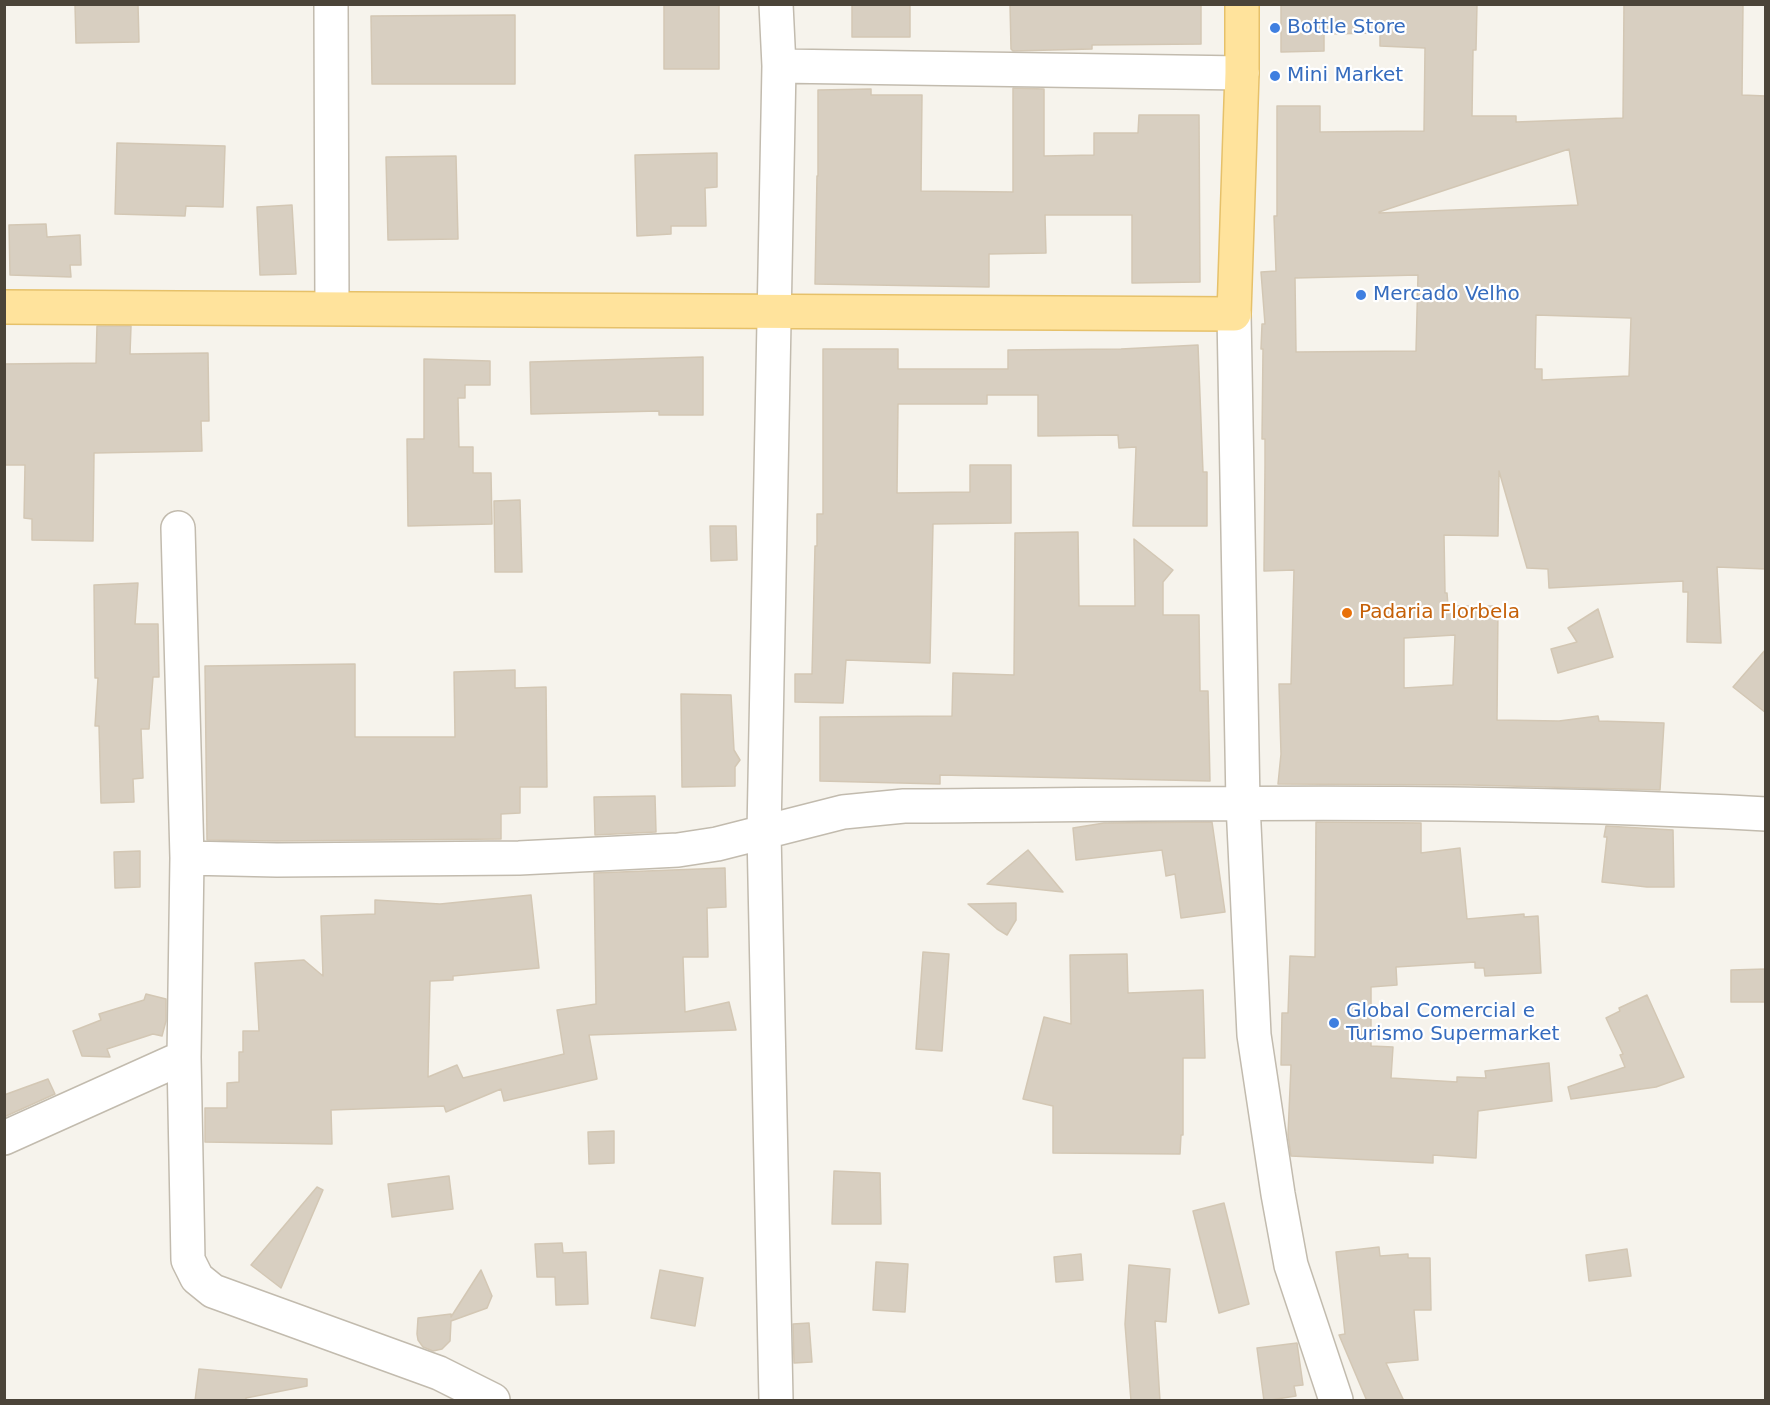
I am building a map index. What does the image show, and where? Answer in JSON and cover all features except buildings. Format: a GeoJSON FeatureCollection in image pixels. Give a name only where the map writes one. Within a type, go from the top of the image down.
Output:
{"type":"FeatureCollection","features":[{"type":"Feature","properties":{"kind":"main road"},"geometry":{"type":"LineString","coordinates":[[4,307],[1234,315],[1242,4]]}},
{"type":"Feature","properties":{"kind":"street"},"geometry":{"type":"LineString","coordinates":[[330,4],[332,308]]}},
{"type":"Feature","properties":{"kind":"street"},"geometry":{"type":"LineString","coordinates":[[776,4],[779,66],[764,832],[776,1401]]}},
{"type":"Feature","properties":{"kind":"street"},"geometry":{"type":"LineString","coordinates":[[779,66],[1242,73]]}},
{"type":"Feature","properties":{"kind":"street"},"geometry":{"type":"LineString","coordinates":[[1234,315],[1243,804],[1254,1035],[1291,1266],[1336,1401]]}},
{"type":"Feature","properties":{"kind":"street"},"geometry":{"type":"LineString","coordinates":[[178,528],[187,858],[184,1057],[188,1260],[197,1278],[213,1291],[439,1373],[494,1401]]}},
{"type":"Feature","properties":{"kind":"street"},"geometry":{"type":"LineString","coordinates":[[187,858],[277,860],[530,858],[678,850],[717,844],[843,812],[904,806],[1469,803],[1766,814]]}},
{"type":"Feature","properties":{"kind":"street"},"geometry":{"type":"LineString","coordinates":[[4,1138],[184,1057]]}},
{"type":"Feature","properties":{"kind":"place","name":"Bottle Store"},"geometry":{"type":"Point","coordinates":[1275,28]}},
{"type":"Feature","properties":{"kind":"place","name":"Mini Market"},"geometry":{"type":"Point","coordinates":[1275,76]}},
{"type":"Feature","properties":{"kind":"place","name":"Mercado Velho"},"geometry":{"type":"Point","coordinates":[1361,295]}},
{"type":"Feature","properties":{"kind":"place","name":"Padaria Florbela"},"geometry":{"type":"Point","coordinates":[1347,613]}},
{"type":"Feature","properties":{"kind":"place","name":"Global Comercial e Turismo Supermarket"},"geometry":{"type":"Point","coordinates":[1334,1023]}}]}
